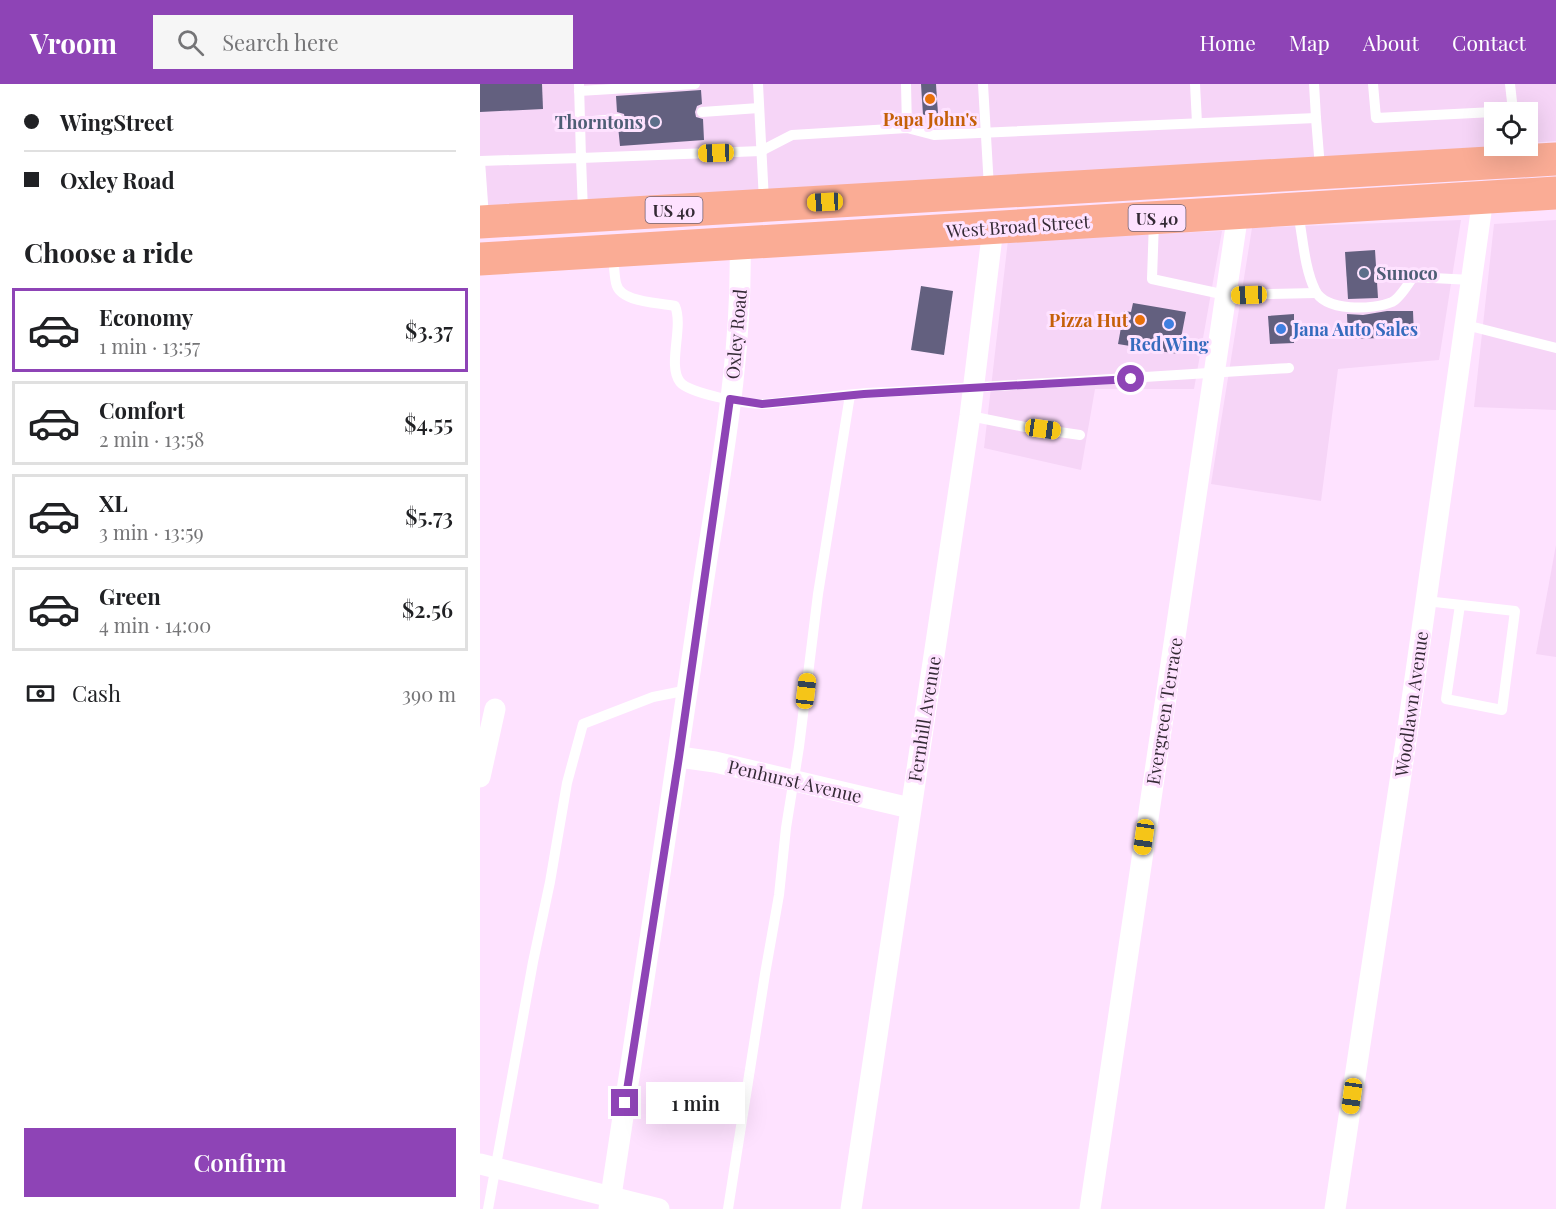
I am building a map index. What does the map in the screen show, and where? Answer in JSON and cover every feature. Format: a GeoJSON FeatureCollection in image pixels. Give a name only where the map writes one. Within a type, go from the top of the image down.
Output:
{"type":"FeatureCollection","features":[{"type":"Feature","properties":{"kind":"main road","name":"West Broad Street"},"geometry":{"type":"LineString","coordinates":[[482,221],[1556,159]]}},
{"type":"Feature","properties":{"kind":"main road"},"geometry":{"type":"LineString","coordinates":[[993,228],[1008,216],[1023,210],[1237,194],[1268,176]]}},
{"type":"Feature","properties":{"kind":"main road","name":"West Broad Street"},"geometry":{"type":"LineString","coordinates":[[480,259],[1556,193]]}},
{"type":"Feature","properties":{"kind":"main road"},"geometry":{"type":"LineString","coordinates":[[480,259],[520,243],[612,238],[667,228],[744,221],[757,216],[764,205]]}},
{"type":"Feature","properties":{"kind":"street","name":"Woodlawn Avenue"},"geometry":{"type":"LineString","coordinates":[[1335,1209],[1426,601],[1483,198]]}},
{"type":"Feature","properties":{"kind":"street","name":"Evergreen Terrace"},"geometry":{"type":"LineString","coordinates":[[1090,1209],[1238,213]]}},
{"type":"Feature","properties":{"kind":"street","name":"Fernhill Avenue"},"geometry":{"type":"LineString","coordinates":[[851,1209],[970,416],[993,228]]}},
{"type":"Feature","properties":{"kind":"street","name":"Oxley Road"},"geometry":{"type":"LineString","coordinates":[[610,1203],[679,757],[730,399],[741,289],[740,243]]}},
{"type":"Feature","properties":{"kind":"street"},"geometry":{"type":"LineString","coordinates":[[480,777],[495,709]]}},
{"type":"Feature","properties":{"kind":"street","name":"Penhurst Avenue"},"geometry":{"type":"LineString","coordinates":[[679,757],[716,762],[910,808]]}},
{"type":"Feature","properties":{"kind":"street"},"geometry":{"type":"LineString","coordinates":[[488,1166],[610,1203],[659,1209]]}},
{"type":"Feature","properties":{"kind":"lane"},"geometry":{"type":"LineString","coordinates":[[583,215],[579,87],[695,84]]}},
{"type":"Feature","properties":{"kind":"lane"},"geometry":{"type":"LineString","coordinates":[[758,84],[764,205]]}},
{"type":"Feature","properties":{"kind":"lane"},"geometry":{"type":"LineString","coordinates":[[906,84],[907,128]]}},
{"type":"Feature","properties":{"kind":"lane"},"geometry":{"type":"LineString","coordinates":[[982,84],[989,191]]}},
{"type":"Feature","properties":{"kind":"lane"},"geometry":{"type":"LineString","coordinates":[[1195,84],[1197,123]]}},
{"type":"Feature","properties":{"kind":"lane"},"geometry":{"type":"LineString","coordinates":[[1314,84],[1320,174]]}},
{"type":"Feature","properties":{"kind":"lane"},"geometry":{"type":"LineString","coordinates":[[1373,84],[1376,118],[1513,111],[1510,84]]}},
{"type":"Feature","properties":{"kind":"lane"},"geometry":{"type":"LineString","coordinates":[[702,112],[759,108]]}},
{"type":"Feature","properties":{"kind":"lane"},"geometry":{"type":"LineString","coordinates":[[482,221],[480,161],[760,151],[792,135],[907,128],[934,135],[1316,118]]}},
{"type":"Feature","properties":{"kind":"lane"},"geometry":{"type":"LineString","coordinates":[[580,122],[618,119]]}},
{"type":"Feature","properties":{"kind":"lane"},"geometry":{"type":"LineString","coordinates":[[1298,209],[1309,271],[1316,292],[1330,304],[1368,306],[1394,301],[1413,277],[1472,280]]}},
{"type":"Feature","properties":{"kind":"lane"},"geometry":{"type":"LineString","coordinates":[[1154,218],[1152,279],[1226,295],[1316,292]]}},
{"type":"Feature","properties":{"kind":"lane"},"geometry":{"type":"LineString","coordinates":[[612,250],[616,285],[621,294],[633,299],[675,306],[680,316],[676,364],[680,382],[695,390],[730,399],[762,404],[850,395],[1289,368]]}},
{"type":"Feature","properties":{"kind":"lane"},"geometry":{"type":"LineString","coordinates":[[1466,324],[1556,348]]}},
{"type":"Feature","properties":{"kind":"lane"},"geometry":{"type":"LineString","coordinates":[[728,1209],[779,895],[818,594],[850,395]]}},
{"type":"Feature","properties":{"kind":"lane"},"geometry":{"type":"LineString","coordinates":[[970,416],[1080,435]]}},
{"type":"Feature","properties":{"kind":"lane"},"geometry":{"type":"LineString","coordinates":[[1426,601],[1515,611],[1502,710],[1446,699],[1460,605]]}},
{"type":"Feature","properties":{"kind":"lane"},"geometry":{"type":"LineString","coordinates":[[488,1209],[488,1166],[505,1108],[550,882],[567,783],[584,724],[653,696],[688,690]]}},
{"type":"Feature","properties":{"kind":"shaded area"},"geometry":{"type":"Polygon","coordinates":[[[480,84],[1556,84],[1556,141],[1538,142],[1538,102],[1484,102],[1484,147],[1249,163],[480,206],[480,84]]]}},
{"type":"Feature","properties":{"kind":"shaded area"},"geometry":{"type":"Polygon","coordinates":[[[1461,220],[1439,360],[1338,369],[1321,501],[1211,484],[1252,228],[1461,220]]]}},
{"type":"Feature","properties":{"kind":"shaded area"},"geometry":{"type":"Polygon","coordinates":[[[1556,220],[1556,410],[1474,407],[1494,224],[1556,220]]]}},
{"type":"Feature","properties":{"kind":"shaded area"},"geometry":{"type":"Polygon","coordinates":[[[1222,231],[1194,389],[1095,389],[1081,470],[984,448],[1008,240],[1222,231]]]}},
{"type":"Feature","properties":{"kind":"shaded area"},"geometry":{"type":"Polygon","coordinates":[[[1556,545],[1556,657],[1536,654],[1556,545]]]}},
{"type":"Feature","properties":{"kind":"building"},"geometry":{"type":"Polygon","coordinates":[[[480,84],[542,84],[543,109],[480,112],[480,84]]]}},
{"type":"Feature","properties":{"kind":"building","name":"Papa John's"},"geometry":{"type":"Polygon","coordinates":[[[921,84],[936,84],[938,114],[923,115],[921,84]]]}},
{"type":"Feature","properties":{"kind":"building"},"geometry":{"type":"Polygon","coordinates":[[[701,90],[702,104],[697,106],[695,112],[696,117],[703,119],[704,140],[620,146],[618,126],[623,125],[625,119],[624,114],[617,112],[616,96],[701,90]]]}},
{"type":"Feature","properties":{"kind":"building"},"geometry":{"type":"Polygon","coordinates":[[[1375,250],[1378,298],[1348,299],[1345,252],[1375,250]]]}},
{"type":"Feature","properties":{"kind":"building"},"geometry":{"type":"Polygon","coordinates":[[[921,286],[953,291],[944,355],[911,350],[921,286]]]}},
{"type":"Feature","properties":{"kind":"building"},"geometry":{"type":"Polygon","coordinates":[[[1133,303],[1186,312],[1178,354],[1118,344],[1124,311],[1131,312],[1133,303]]]}},
{"type":"Feature","properties":{"kind":"building"},"geometry":{"type":"Polygon","coordinates":[[[1387,311],[1413,311],[1414,337],[1348,339],[1347,314],[1363,315],[1387,311]]]}},
{"type":"Feature","properties":{"kind":"building","name":"Jana Auto Sales"},"geometry":{"type":"Polygon","coordinates":[[[1294,314],[1294,343],[1270,344],[1268,316],[1294,314]]]}},
{"type":"Feature","properties":{"kind":"place","name":"Papa John's"},"geometry":{"type":"Point","coordinates":[930,99]}},
{"type":"Feature","properties":{"kind":"place","name":"Thorntons"},"geometry":{"type":"Point","coordinates":[655,122]}},
{"type":"Feature","properties":{"kind":"place","name":"Sunoco"},"geometry":{"type":"Point","coordinates":[1364,273]}},
{"type":"Feature","properties":{"kind":"place","name":"Pizza Hut"},"geometry":{"type":"Point","coordinates":[1140,320]}},
{"type":"Feature","properties":{"kind":"place","name":"Red Wing"},"geometry":{"type":"Point","coordinates":[1169,324]}},
{"type":"Feature","properties":{"kind":"place","name":"Jana Auto Sales"},"geometry":{"type":"Point","coordinates":[1281,329]}},
{"type":"Feature","properties":{"kind":"route"},"geometry":{"type":"LineString","coordinates":[[625,1103],[679,757],[730,399],[762,404],[864,394],[1131,379]]}}]}
